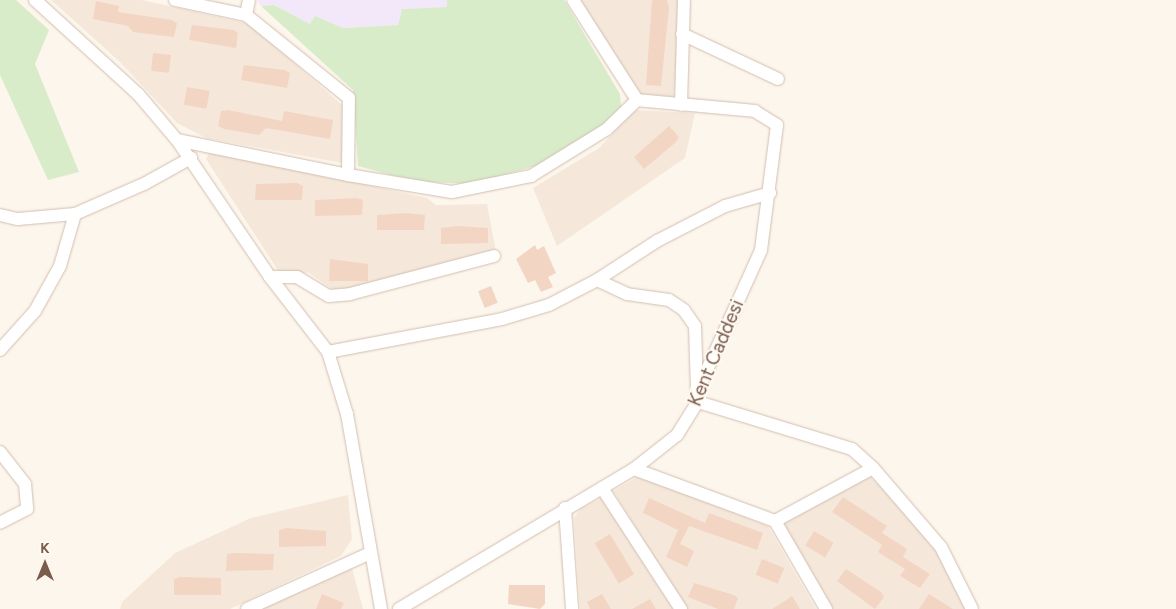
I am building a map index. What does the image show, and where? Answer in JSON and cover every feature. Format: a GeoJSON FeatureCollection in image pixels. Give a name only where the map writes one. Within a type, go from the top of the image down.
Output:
{"type":"FeatureCollection","features":[{"type":"Feature","properties":{"kind":"street"},"geometry":{"type":"LineString","coordinates":[[35,0],[138,94],[177,140],[270,277],[328,352],[347,414],[368,554],[381,609]]}},
{"type":"Feature","properties":{"kind":"street"},"geometry":{"type":"LineString","coordinates":[[175,0],[246,15],[349,98],[348,174]]}},
{"type":"Feature","properties":{"kind":"street"},"geometry":{"type":"LineString","coordinates":[[246,15],[249,0]]}},
{"type":"Feature","properties":{"kind":"street"},"geometry":{"type":"LineString","coordinates":[[573,0],[637,100]]}},
{"type":"Feature","properties":{"kind":"street"},"geometry":{"type":"LineString","coordinates":[[637,100],[681,105],[684,0]]}},
{"type":"Feature","properties":{"kind":"street"},"geometry":{"type":"LineString","coordinates":[[682,34],[778,78]]}},
{"type":"Feature","properties":{"kind":"street"},"geometry":{"type":"LineString","coordinates":[[177,140],[348,174],[452,192],[531,176],[607,129],[637,100]]}},
{"type":"Feature","properties":{"kind":"street","name":"Kent Caddesi"},"geometry":{"type":"LineString","coordinates":[[399,609],[634,469],[676,435],[697,397],[761,250],[770,193],[777,125],[756,111],[681,105]]}},
{"type":"Feature","properties":{"kind":"street"},"geometry":{"type":"LineString","coordinates":[[0,215],[18,218],[74,214],[144,184],[191,158]]}},
{"type":"Feature","properties":{"kind":"street"},"geometry":{"type":"LineString","coordinates":[[328,352],[502,319],[549,304],[597,280],[657,241],[725,206],[770,193]]}},
{"type":"Feature","properties":{"kind":"street"},"geometry":{"type":"LineString","coordinates":[[0,350],[39,304],[60,266],[74,214]]}},
{"type":"Feature","properties":{"kind":"street"},"geometry":{"type":"LineString","coordinates":[[270,277],[297,277],[329,296],[350,294],[494,256]]}},
{"type":"Feature","properties":{"kind":"street"},"geometry":{"type":"LineString","coordinates":[[597,280],[627,294],[669,300],[684,310],[695,326],[697,397],[852,449],[873,468],[941,547],[972,609]]}},
{"type":"Feature","properties":{"kind":"street"},"geometry":{"type":"LineString","coordinates":[[0,452],[25,484],[28,509],[0,523]]}},
{"type":"Feature","properties":{"kind":"street"},"geometry":{"type":"LineString","coordinates":[[776,521],[873,468]]}},
{"type":"Feature","properties":{"kind":"street"},"geometry":{"type":"LineString","coordinates":[[634,469],[776,521],[826,609]]}},
{"type":"Feature","properties":{"kind":"street"},"geometry":{"type":"LineString","coordinates":[[602,488],[681,609]]}},
{"type":"Feature","properties":{"kind":"street"},"geometry":{"type":"LineString","coordinates":[[566,508],[572,609]]}},
{"type":"Feature","properties":{"kind":"street"},"geometry":{"type":"LineString","coordinates":[[247,609],[368,554]]}},
{"type":"Feature","properties":{"kind":"shaded area"},"geometry":{"type":"Polygon","coordinates":[[[51,0],[142,0],[250,24],[342,105],[342,163],[206,138],[177,123],[120,62],[51,0]]]}},
{"type":"Feature","properties":{"kind":"shaded area"},"geometry":{"type":"Polygon","coordinates":[[[257,0],[447,0],[447,7],[402,9],[398,25],[343,28],[315,16],[310,24],[274,5],[261,6],[257,0]]]}},
{"type":"Feature","properties":{"kind":"shaded area"},"geometry":{"type":"Polygon","coordinates":[[[580,0],[680,0],[674,97],[639,94],[580,0]]]}},
{"type":"Feature","properties":{"kind":"shaded area"},"geometry":{"type":"Polygon","coordinates":[[[634,110],[695,113],[685,158],[557,246],[533,188],[599,148],[634,110]]]}},
{"type":"Feature","properties":{"kind":"shaded area"},"geometry":{"type":"Polygon","coordinates":[[[210,151],[427,198],[436,205],[487,204],[496,252],[351,290],[332,289],[309,273],[279,272],[206,159],[210,151]]]}},
{"type":"Feature","properties":{"kind":"shaded area"},"geometry":{"type":"Polygon","coordinates":[[[639,476],[768,526],[816,609],[687,609],[613,491],[639,476]]]}},
{"type":"Feature","properties":{"kind":"shaded area"},"geometry":{"type":"Polygon","coordinates":[[[871,477],[933,544],[967,609],[833,609],[784,526],[787,519],[859,479],[871,477]]]}},
{"type":"Feature","properties":{"kind":"shaded area"},"geometry":{"type":"Polygon","coordinates":[[[348,495],[352,539],[341,556],[230,609],[120,609],[122,602],[175,553],[251,518],[348,495]]]}},
{"type":"Feature","properties":{"kind":"shaded area"},"geometry":{"type":"Polygon","coordinates":[[[602,498],[673,609],[580,609],[574,518],[580,509],[602,498]]]}},
{"type":"Feature","properties":{"kind":"shaded area"},"geometry":{"type":"Polygon","coordinates":[[[352,568],[363,609],[261,609],[352,568]]]}},
{"type":"Feature","properties":{"kind":"green space"},"geometry":{"type":"Polygon","coordinates":[[[0,0],[16,0],[49,30],[35,64],[79,172],[48,180],[0,75],[0,0]]]}},
{"type":"Feature","properties":{"kind":"green space"},"geometry":{"type":"Polygon","coordinates":[[[447,0],[564,0],[620,94],[621,107],[593,134],[543,164],[470,184],[413,181],[358,166],[353,90],[261,6],[274,5],[310,24],[315,16],[343,28],[398,25],[402,9],[447,7],[447,0]]]}},
{"type":"Feature","properties":{"kind":"building"},"geometry":{"type":"Polygon","coordinates":[[[652,0],[667,0],[669,8],[661,86],[646,85],[652,0]]]}},
{"type":"Feature","properties":{"kind":"building"},"geometry":{"type":"Polygon","coordinates":[[[96,1],[119,6],[118,12],[172,20],[177,23],[174,37],[133,32],[128,26],[93,19],[96,1]]]}},
{"type":"Feature","properties":{"kind":"building"},"geometry":{"type":"Polygon","coordinates":[[[192,25],[234,30],[238,33],[236,48],[189,40],[192,25]]]}},
{"type":"Feature","properties":{"kind":"building"},"geometry":{"type":"Polygon","coordinates":[[[153,53],[171,55],[169,73],[151,71],[153,53]]]}},
{"type":"Feature","properties":{"kind":"building"},"geometry":{"type":"Polygon","coordinates":[[[244,65],[285,70],[290,73],[287,88],[241,80],[244,65]]]}},
{"type":"Feature","properties":{"kind":"building"},"geometry":{"type":"Polygon","coordinates":[[[187,87],[210,91],[207,109],[184,105],[187,87]]]}},
{"type":"Feature","properties":{"kind":"building"},"geometry":{"type":"Polygon","coordinates":[[[228,110],[282,121],[284,111],[333,120],[330,139],[266,128],[259,135],[224,129],[218,126],[221,111],[228,110]]]}},
{"type":"Feature","properties":{"kind":"building"},"geometry":{"type":"Polygon","coordinates":[[[669,126],[679,137],[676,142],[644,169],[634,157],[669,126]]]}},
{"type":"Feature","properties":{"kind":"building"},"geometry":{"type":"Polygon","coordinates":[[[297,183],[303,186],[302,200],[255,200],[256,184],[297,183]]]}},
{"type":"Feature","properties":{"kind":"building"},"geometry":{"type":"Polygon","coordinates":[[[357,198],[363,200],[362,215],[315,216],[315,200],[357,198]]]}},
{"type":"Feature","properties":{"kind":"building"},"geometry":{"type":"Polygon","coordinates":[[[407,213],[425,215],[424,230],[377,230],[377,215],[407,213]]]}},
{"type":"Feature","properties":{"kind":"building"},"geometry":{"type":"Polygon","coordinates":[[[458,226],[488,228],[488,243],[441,244],[441,228],[458,226]]]}},
{"type":"Feature","properties":{"kind":"building"},"geometry":{"type":"Polygon","coordinates":[[[535,245],[537,250],[544,246],[556,273],[548,277],[553,287],[541,292],[535,280],[528,283],[516,259],[535,245]]]}},
{"type":"Feature","properties":{"kind":"building"},"geometry":{"type":"Polygon","coordinates":[[[330,259],[368,264],[368,281],[329,281],[330,259]]]}},
{"type":"Feature","properties":{"kind":"building"},"geometry":{"type":"Polygon","coordinates":[[[491,286],[498,303],[485,308],[478,291],[491,286]]]}},
{"type":"Feature","properties":{"kind":"building"},"geometry":{"type":"Polygon","coordinates":[[[843,497],[887,526],[882,533],[907,549],[903,557],[930,574],[920,588],[900,576],[905,569],[878,552],[882,545],[832,512],[843,497]]]}},
{"type":"Feature","properties":{"kind":"building"},"geometry":{"type":"Polygon","coordinates":[[[649,498],[705,523],[709,513],[763,533],[757,550],[689,526],[680,544],[694,551],[687,567],[666,557],[678,530],[643,513],[649,498]]]}},
{"type":"Feature","properties":{"kind":"building"},"geometry":{"type":"Polygon","coordinates":[[[286,528],[326,531],[326,546],[279,547],[279,530],[286,528]]]}},
{"type":"Feature","properties":{"kind":"building"},"geometry":{"type":"Polygon","coordinates":[[[814,531],[834,543],[825,557],[805,546],[814,531]]]}},
{"type":"Feature","properties":{"kind":"building"},"geometry":{"type":"Polygon","coordinates":[[[610,534],[634,574],[619,584],[595,543],[610,534]]]}},
{"type":"Feature","properties":{"kind":"building"},"geometry":{"type":"Polygon","coordinates":[[[227,554],[274,554],[273,570],[226,571],[227,554]]]}},
{"type":"Feature","properties":{"kind":"building"},"geometry":{"type":"Polygon","coordinates":[[[762,559],[784,568],[778,584],[756,575],[762,559]]]}},
{"type":"Feature","properties":{"kind":"building"},"geometry":{"type":"Polygon","coordinates":[[[846,569],[881,592],[884,597],[875,609],[837,581],[846,569]]]}},
{"type":"Feature","properties":{"kind":"building"},"geometry":{"type":"Polygon","coordinates":[[[180,577],[221,578],[221,595],[174,595],[174,579],[180,577]]]}},
{"type":"Feature","properties":{"kind":"building"},"geometry":{"type":"Polygon","coordinates":[[[694,583],[734,595],[738,598],[734,609],[718,609],[688,597],[694,583]]]}},
{"type":"Feature","properties":{"kind":"building"},"geometry":{"type":"Polygon","coordinates":[[[509,585],[545,585],[545,604],[540,609],[508,604],[509,585]]]}},
{"type":"Feature","properties":{"kind":"building"},"geometry":{"type":"Polygon","coordinates":[[[322,594],[344,603],[341,609],[316,609],[322,594]]]}},
{"type":"Feature","properties":{"kind":"building"},"geometry":{"type":"Polygon","coordinates":[[[602,594],[611,609],[590,609],[587,602],[602,594]]]}},
{"type":"Feature","properties":{"kind":"building"},"geometry":{"type":"Polygon","coordinates":[[[929,594],[953,609],[919,609],[929,594]]]}},
{"type":"Feature","properties":{"kind":"building"},"geometry":{"type":"Polygon","coordinates":[[[792,596],[800,609],[772,609],[788,599],[792,596]]]}},
{"type":"Feature","properties":{"kind":"building"},"geometry":{"type":"Polygon","coordinates":[[[650,599],[656,609],[632,609],[650,599]]]}}]}
